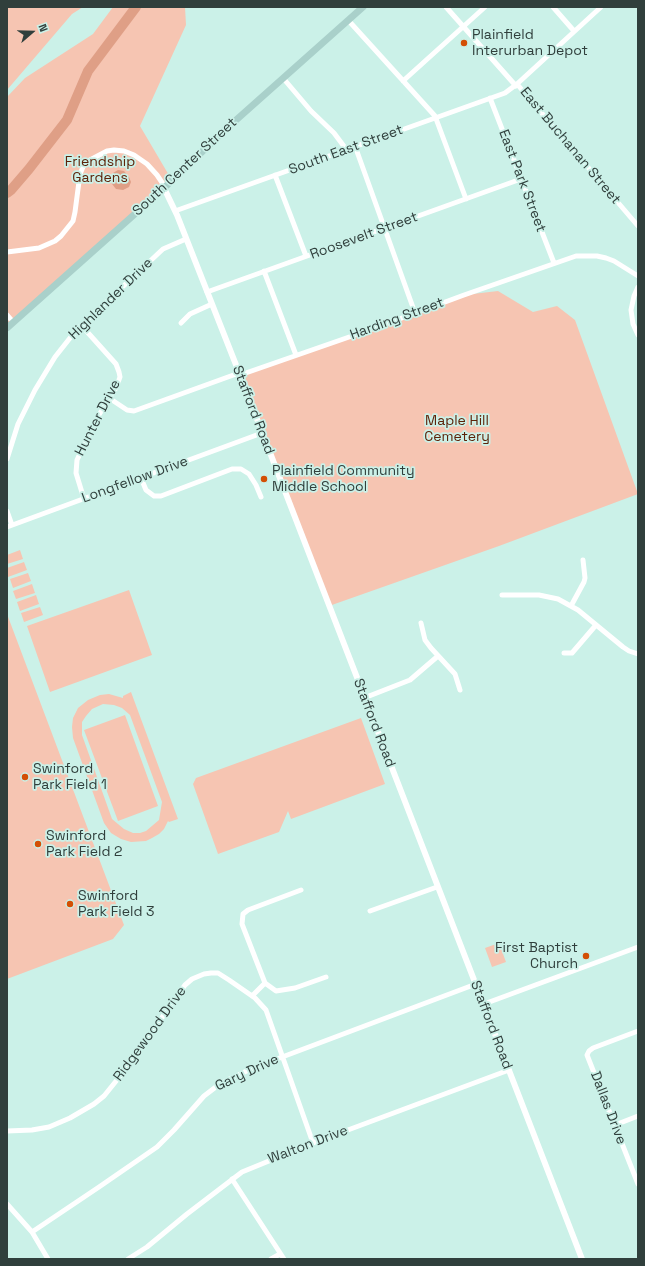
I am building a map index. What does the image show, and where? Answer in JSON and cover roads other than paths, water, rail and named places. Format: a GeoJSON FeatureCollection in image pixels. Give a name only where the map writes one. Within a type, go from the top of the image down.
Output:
{"type":"FeatureCollection","features":[{"type":"Feature","properties":{"kind":"main road","name":"South Center Street"},"geometry":{"type":"LineString","coordinates":[[7,328],[165,187],[226,129],[362,7]]}},
{"type":"Feature","properties":{"kind":"street","name":"East Buchanan Street"},"geometry":{"type":"LineString","coordinates":[[446,7],[516,85],[638,226]]}},
{"type":"Feature","properties":{"kind":"street"},"geometry":{"type":"LineString","coordinates":[[403,81],[485,7]]}},
{"type":"Feature","properties":{"kind":"street"},"geometry":{"type":"LineString","coordinates":[[553,7],[574,31]]}},
{"type":"Feature","properties":{"kind":"street","name":"South East Street"},"geometry":{"type":"LineString","coordinates":[[175,210],[505,93],[516,85],[601,7]]}},
{"type":"Feature","properties":{"kind":"street"},"geometry":{"type":"LineString","coordinates":[[348,20],[435,118],[466,199]]}},
{"type":"Feature","properties":{"kind":"street"},"geometry":{"type":"LineString","coordinates":[[283,78],[346,149]]}},
{"type":"Feature","properties":{"kind":"street","name":"East Park Street"},"geometry":{"type":"LineString","coordinates":[[490,98],[554,263]]}},
{"type":"Feature","properties":{"kind":"street"},"geometry":{"type":"LineString","coordinates":[[356,146],[415,313]]}},
{"type":"Feature","properties":{"kind":"street"},"geometry":{"type":"LineString","coordinates":[[7,252],[39,248],[55,242],[61,236],[74,217],[80,174],[84,166],[88,161],[107,151],[119,150],[134,155],[147,164],[165,187]]}},
{"type":"Feature","properties":{"kind":"street"},"geometry":{"type":"LineString","coordinates":[[275,175],[306,256]]}},
{"type":"Feature","properties":{"kind":"street","name":"Roosevelt Street"},"geometry":{"type":"LineString","coordinates":[[207,292],[521,179]]}},
{"type":"Feature","properties":{"kind":"street","name":"Stafford Road"},"geometry":{"type":"LineString","coordinates":[[165,187],[212,304],[582,1259]]}},
{"type":"Feature","properties":{"kind":"street","name":"Highlander Drive"},"geometry":{"type":"LineString","coordinates":[[7,459],[18,424],[43,375],[70,338],[81,325],[163,249],[186,239]]}},
{"type":"Feature","properties":{"kind":"street","name":"Harding Street"},"geometry":{"type":"LineString","coordinates":[[109,398],[127,410],[134,411],[415,313],[464,294],[576,256],[597,256],[614,261],[638,276]]}},
{"type":"Feature","properties":{"kind":"street"},"geometry":{"type":"LineString","coordinates":[[264,271],[296,355]]}},
{"type":"Feature","properties":{"kind":"street"},"geometry":{"type":"LineString","coordinates":[[638,287],[634,296],[631,310],[632,324],[638,335]]}},
{"type":"Feature","properties":{"kind":"street"},"geometry":{"type":"LineString","coordinates":[[181,323],[190,314],[212,304]]}},
{"type":"Feature","properties":{"kind":"street"},"geometry":{"type":"LineString","coordinates":[[7,315],[13,322]]}},
{"type":"Feature","properties":{"kind":"street","name":"Hunter Drive"},"geometry":{"type":"LineString","coordinates":[[81,325],[112,360],[118,368],[120,377],[119,382],[95,421],[77,460],[76,473],[84,499]]}},
{"type":"Feature","properties":{"kind":"street","name":"Longfellow Drive"},"geometry":{"type":"LineString","coordinates":[[10,526],[262,433]]}},
{"type":"Feature","properties":{"kind":"street"},"geometry":{"type":"LineString","coordinates":[[141,478],[146,490],[154,496],[161,496],[232,470],[241,469],[249,474],[261,497]]}},
{"type":"Feature","properties":{"kind":"street"},"geometry":{"type":"LineString","coordinates":[[7,510],[10,526]]}},
{"type":"Feature","properties":{"kind":"street"},"geometry":{"type":"LineString","coordinates":[[571,606],[584,582],[583,560]]}},
{"type":"Feature","properties":{"kind":"street"},"geometry":{"type":"LineString","coordinates":[[502,595],[543,595],[558,599],[571,606],[623,647],[638,654]]}},
{"type":"Feature","properties":{"kind":"street"},"geometry":{"type":"LineString","coordinates":[[421,623],[425,640],[455,674],[460,690]]}},
{"type":"Feature","properties":{"kind":"street"},"geometry":{"type":"LineString","coordinates":[[564,653],[572,653],[596,625]]}},
{"type":"Feature","properties":{"kind":"street"},"geometry":{"type":"LineString","coordinates":[[364,698],[410,680],[438,656]]}},
{"type":"Feature","properties":{"kind":"street"},"geometry":{"type":"LineString","coordinates":[[370,911],[437,887]]}},
{"type":"Feature","properties":{"kind":"street"},"geometry":{"type":"LineString","coordinates":[[301,890],[248,910],[243,914],[242,924],[265,983],[276,991],[295,988],[326,977]]}},
{"type":"Feature","properties":{"kind":"street"},"geometry":{"type":"LineString","coordinates":[[484,1004],[638,947]]}},
{"type":"Feature","properties":{"kind":"street","name":"Ridgewood Drive"},"geometry":{"type":"LineString","coordinates":[[7,1131],[32,1130],[57,1124],[86,1109],[104,1096],[126,1070],[185,985],[192,979],[204,974],[218,973],[252,996],[266,1010],[314,1143]]}},
{"type":"Feature","properties":{"kind":"street"},"geometry":{"type":"LineString","coordinates":[[252,996],[265,983]]}},
{"type":"Feature","properties":{"kind":"street","name":"Gary Drive"},"geometry":{"type":"LineString","coordinates":[[32,1232],[157,1147],[204,1096],[212,1089],[233,1077],[282,1056],[476,984]]}},
{"type":"Feature","properties":{"kind":"street","name":"Dallas Drive"},"geometry":{"type":"LineString","coordinates":[[638,1031],[592,1048],[587,1055],[638,1184]]}},
{"type":"Feature","properties":{"kind":"street","name":"Walton Drive"},"geometry":{"type":"LineString","coordinates":[[128,1259],[148,1247],[232,1178],[255,1166],[509,1070]]}},
{"type":"Feature","properties":{"kind":"street"},"geometry":{"type":"LineString","coordinates":[[615,1125],[638,1116]]}},
{"type":"Feature","properties":{"kind":"street"},"geometry":{"type":"LineString","coordinates":[[232,1178],[284,1259]]}},
{"type":"Feature","properties":{"kind":"street"},"geometry":{"type":"LineString","coordinates":[[7,1204],[32,1232],[48,1259]]}},
{"type":"Feature","properties":{"kind":"street"},"geometry":{"type":"LineString","coordinates":[[271,1259],[280,1254]]}},
{"type":"Feature","properties":{"kind":"waterway"},"geometry":{"type":"LineString","coordinates":[[7,193],[29,169],[67,120],[88,71],[136,7]]}},
{"type":"Feature","properties":{"kind":"place","name":"Plainfield Interurban Depot"},"geometry":{"type":"Point","coordinates":[464,43]}},
{"type":"Feature","properties":{"kind":"place","name":"Plainfield Community Middle School"},"geometry":{"type":"Point","coordinates":[264,479]}},
{"type":"Feature","properties":{"kind":"place","name":"Swinford Park Field 1"},"geometry":{"type":"Point","coordinates":[25,777]}},
{"type":"Feature","properties":{"kind":"place","name":"Swinford Park Field 2"},"geometry":{"type":"Point","coordinates":[38,844]}},
{"type":"Feature","properties":{"kind":"place","name":"Swinford Park Field 3"},"geometry":{"type":"Point","coordinates":[70,904]}},
{"type":"Feature","properties":{"kind":"place","name":"First Baptist Church"},"geometry":{"type":"Point","coordinates":[586,956]}},
{"type":"Feature","properties":{"kind":"park label","name":"Friendship Gardens"},"geometry":{"type":"Point","coordinates":[100,170]}},
{"type":"Feature","properties":{"kind":"park label","name":"Maple Hill Cemetery"},"geometry":{"type":"Point","coordinates":[457,430]}}]}
